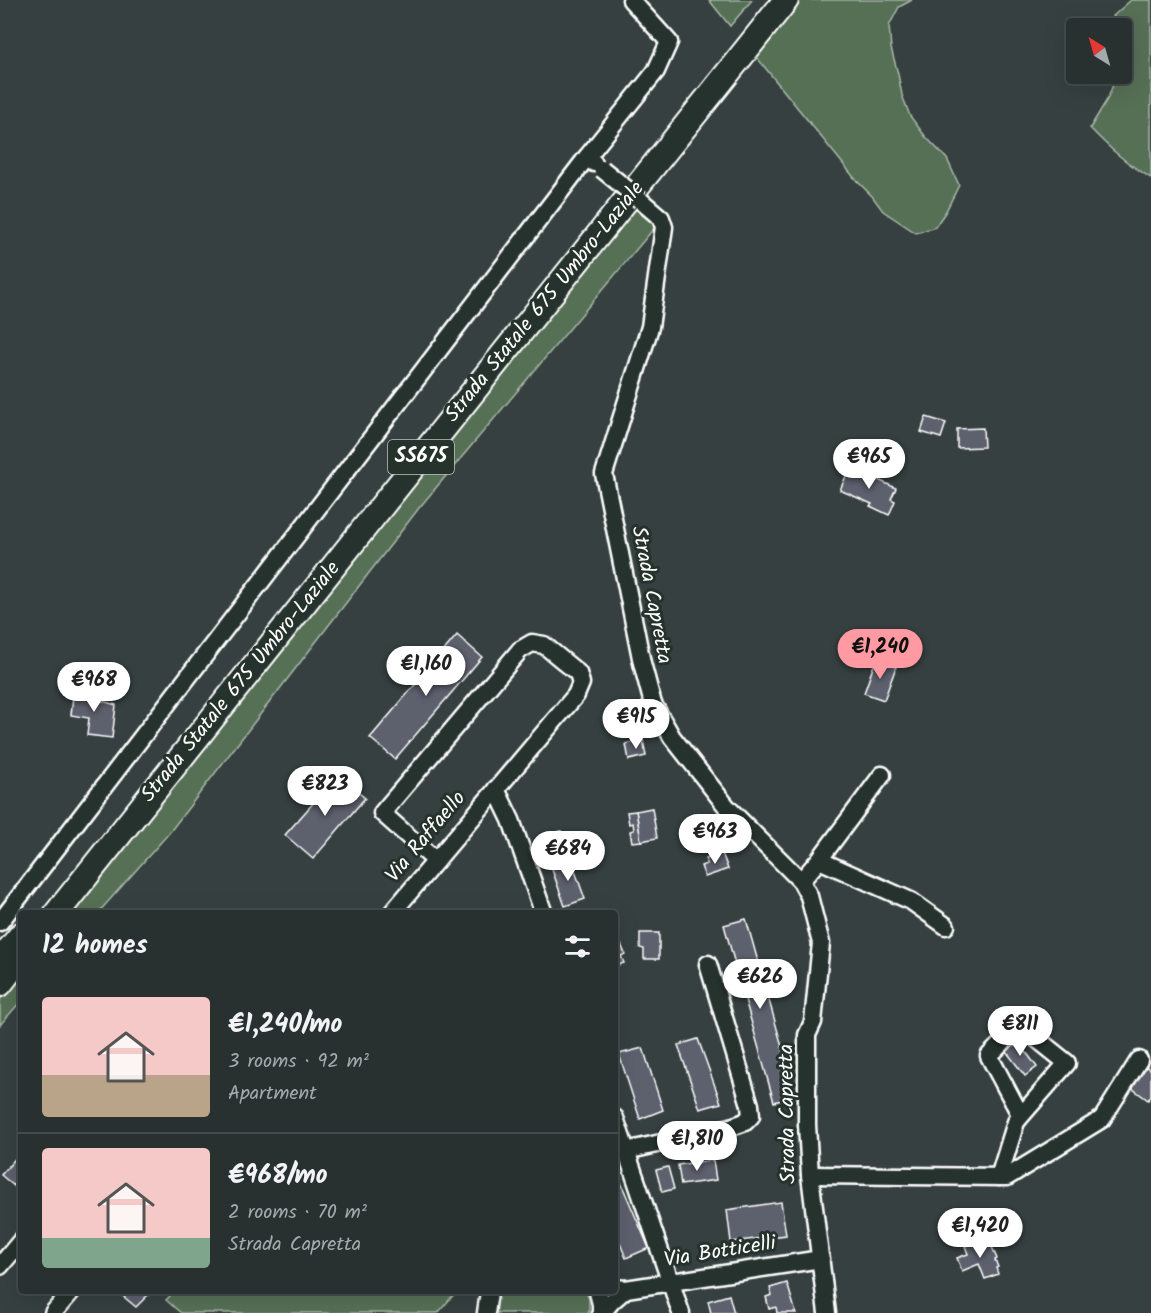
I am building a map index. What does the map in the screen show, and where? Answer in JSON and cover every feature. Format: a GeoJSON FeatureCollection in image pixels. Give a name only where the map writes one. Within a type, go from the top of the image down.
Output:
{"type":"FeatureCollection","features":[{"type":"Feature","properties":{"kind":"highway","name":"Strada Statale 675 Umbro-Laziale"},"geometry":{"type":"LineString","coordinates":[[41,910],[767,0]]}},
{"type":"Feature","properties":{"kind":"highway","name":"Strada Statale 675 Umbro-Laziale"},"geometry":{"type":"LineString","coordinates":[[59,910],[786,0]]}},
{"type":"Feature","properties":{"kind":"highway"},"geometry":{"type":"LineString","coordinates":[[0,961],[18,939]]}},
{"type":"Feature","properties":{"kind":"highway"},"geometry":{"type":"LineString","coordinates":[[0,984],[18,961]]}},
{"type":"Feature","properties":{"kind":"street"},"geometry":{"type":"LineString","coordinates":[[0,922],[587,157],[656,71],[669,42],[631,0]]}},
{"type":"Feature","properties":{"kind":"street","name":"Strada Capretta"},"geometry":{"type":"LineString","coordinates":[[587,157],[661,218],[664,227],[650,327],[604,474],[646,681],[653,704],[672,737],[728,807],[801,880],[809,896],[821,943],[813,1022],[807,1035],[807,1125],[810,1175],[827,1313]]}},
{"type":"Feature","properties":{"kind":"street","name":"Via Raffaello"},"geometry":{"type":"LineString","coordinates":[[394,910],[436,861],[496,789],[576,695],[581,683],[578,673],[543,645],[532,643],[520,650],[381,813],[436,861]]}},
{"type":"Feature","properties":{"kind":"street"},"geometry":{"type":"LineString","coordinates":[[801,880],[819,860],[882,775]]}},
{"type":"Feature","properties":{"kind":"street"},"geometry":{"type":"LineString","coordinates":[[496,789],[511,820],[543,910]]}},
{"type":"Feature","properties":{"kind":"street"},"geometry":{"type":"LineString","coordinates":[[819,860],[911,901],[946,926]]}},
{"type":"Feature","properties":{"kind":"street"},"geometry":{"type":"LineString","coordinates":[[626,1151],[731,1127],[745,1122],[751,1116],[750,1105],[708,964]]}},
{"type":"Feature","properties":{"kind":"street"},"geometry":{"type":"LineString","coordinates":[[999,1177],[1016,1122],[1067,1063],[1028,1031],[1023,1035],[1008,1037],[989,1056],[1021,1116]]}},
{"type":"Feature","properties":{"kind":"street"},"geometry":{"type":"LineString","coordinates":[[810,1175],[1007,1177],[1102,1119],[1138,1060]]}},
{"type":"Feature","properties":{"kind":"street"},"geometry":{"type":"LineString","coordinates":[[618,1127],[681,1313]]}},
{"type":"Feature","properties":{"kind":"street"},"geometry":{"type":"LineString","coordinates":[[0,1266],[18,1245]]}},
{"type":"Feature","properties":{"kind":"street","name":"Via Botticelli"},"geometry":{"type":"LineString","coordinates":[[621,1289],[821,1259]]}},
{"type":"Feature","properties":{"kind":"street"},"geometry":{"type":"LineString","coordinates":[[61,1310],[70,1294]]}},
{"type":"Feature","properties":{"kind":"street"},"geometry":{"type":"LineString","coordinates":[[486,1313],[488,1294]]}},
{"type":"Feature","properties":{"kind":"street"},"geometry":{"type":"LineString","coordinates":[[598,1294],[602,1313]]}},
{"type":"Feature","properties":{"kind":"street","name":"Via Botticelli"},"geometry":{"type":"LineString","coordinates":[[602,1313],[617,1294]]}},
{"type":"Feature","properties":{"kind":"green space"},"geometry":{"type":"Polygon","coordinates":[[[709,0],[752,0],[730,26],[709,0]]]}},
{"type":"Feature","properties":{"kind":"green space"},"geometry":{"type":"Polygon","coordinates":[[[797,0],[912,0],[899,7],[889,26],[891,48],[902,95],[910,116],[947,159],[959,185],[935,227],[916,233],[883,211],[754,54],[797,0]]]}},
{"type":"Feature","properties":{"kind":"green space"},"geometry":{"type":"Polygon","coordinates":[[[1131,0],[1151,0],[1151,178],[1104,143],[1090,128],[1108,98],[1113,84],[1132,84],[1132,18],[1114,18],[1113,16],[1131,0]]]}},
{"type":"Feature","properties":{"kind":"green space"},"geometry":{"type":"Polygon","coordinates":[[[636,207],[650,218],[656,226],[419,508],[169,833],[101,910],[73,910],[636,207]]]}},
{"type":"Feature","properties":{"kind":"green space"},"geometry":{"type":"Polygon","coordinates":[[[18,978],[18,1004],[0,1025],[0,1000],[18,978]]]}},
{"type":"Feature","properties":{"kind":"green space"},"geometry":{"type":"Polygon","coordinates":[[[172,1294],[454,1294],[438,1313],[181,1313],[166,1300],[172,1294]]]}},
{"type":"Feature","properties":{"kind":"green space"},"geometry":{"type":"Polygon","coordinates":[[[499,1294],[587,1294],[589,1313],[497,1313],[496,1306],[499,1294]]]}},
{"type":"Feature","properties":{"kind":"building"},"geometry":{"type":"Polygon","coordinates":[[[926,417],[946,423],[941,438],[921,432],[926,417]]]}},
{"type":"Feature","properties":{"kind":"building"},"geometry":{"type":"Polygon","coordinates":[[[983,428],[984,447],[957,448],[957,429],[983,428]]]}},
{"type":"Feature","properties":{"kind":"building"},"geometry":{"type":"Polygon","coordinates":[[[850,467],[896,488],[891,499],[895,501],[889,515],[870,506],[872,504],[840,490],[850,467]]]}},
{"type":"Feature","properties":{"kind":"building"},"geometry":{"type":"Polygon","coordinates":[[[457,635],[482,657],[395,759],[370,738],[457,635]]]}},
{"type":"Feature","properties":{"kind":"building"},"geometry":{"type":"Polygon","coordinates":[[[876,659],[896,667],[884,700],[864,693],[876,659]]]}},
{"type":"Feature","properties":{"kind":"building"},"geometry":{"type":"Polygon","coordinates":[[[74,687],[97,693],[96,699],[116,705],[112,738],[87,735],[89,718],[71,715],[74,687]]]}},
{"type":"Feature","properties":{"kind":"building"},"geometry":{"type":"Polygon","coordinates":[[[643,740],[646,756],[629,760],[626,744],[643,740]]]}},
{"type":"Feature","properties":{"kind":"building"},"geometry":{"type":"Polygon","coordinates":[[[338,775],[365,798],[313,859],[285,835],[338,775]]]}},
{"type":"Feature","properties":{"kind":"building"},"geometry":{"type":"Polygon","coordinates":[[[652,808],[657,838],[641,841],[636,811],[652,808]]]}},
{"type":"Feature","properties":{"kind":"building"},"geometry":{"type":"Polygon","coordinates":[[[636,811],[641,841],[632,842],[630,831],[634,830],[633,823],[629,824],[627,812],[636,811]]]}},
{"type":"Feature","properties":{"kind":"building"},"geometry":{"type":"Polygon","coordinates":[[[561,831],[569,855],[550,862],[541,838],[561,831]]]}},
{"type":"Feature","properties":{"kind":"building"},"geometry":{"type":"Polygon","coordinates":[[[722,853],[728,869],[705,877],[701,866],[707,864],[706,859],[722,853]]]}},
{"type":"Feature","properties":{"kind":"building"},"geometry":{"type":"Polygon","coordinates":[[[570,857],[585,899],[565,906],[550,864],[570,857]]]}},
{"type":"Feature","properties":{"kind":"building"},"geometry":{"type":"Polygon","coordinates":[[[746,919],[796,1096],[774,1102],[724,925],[746,919]]]}},
{"type":"Feature","properties":{"kind":"building"},"geometry":{"type":"Polygon","coordinates":[[[640,933],[659,933],[659,959],[644,959],[644,949],[640,948],[640,933]]]}},
{"type":"Feature","properties":{"kind":"building"},"geometry":{"type":"Polygon","coordinates":[[[620,942],[625,954],[621,956],[624,963],[618,965],[618,943],[620,942]]]}},
{"type":"Feature","properties":{"kind":"building"},"geometry":{"type":"Polygon","coordinates":[[[1015,1037],[1037,1067],[1025,1076],[1003,1047],[1015,1037]]]}},
{"type":"Feature","properties":{"kind":"building"},"geometry":{"type":"Polygon","coordinates":[[[698,1039],[721,1103],[700,1109],[678,1045],[698,1039]]]}},
{"type":"Feature","properties":{"kind":"building"},"geometry":{"type":"Polygon","coordinates":[[[643,1048],[663,1110],[640,1119],[619,1054],[643,1048]]]}},
{"type":"Feature","properties":{"kind":"building"},"geometry":{"type":"Polygon","coordinates":[[[1144,1065],[1151,1070],[1151,1096],[1148,1100],[1129,1086],[1144,1065]]]}},
{"type":"Feature","properties":{"kind":"building"},"geometry":{"type":"Polygon","coordinates":[[[18,1155],[18,1189],[1,1175],[18,1155]]]}},
{"type":"Feature","properties":{"kind":"building"},"geometry":{"type":"Polygon","coordinates":[[[713,1160],[716,1180],[681,1185],[678,1165],[713,1160]]]}},
{"type":"Feature","properties":{"kind":"building"},"geometry":{"type":"Polygon","coordinates":[[[668,1167],[674,1189],[662,1192],[656,1170],[668,1167]]]}},
{"type":"Feature","properties":{"kind":"building"},"geometry":{"type":"Polygon","coordinates":[[[618,1176],[649,1248],[626,1258],[618,1238],[618,1176]]]}},
{"type":"Feature","properties":{"kind":"building"},"geometry":{"type":"Polygon","coordinates":[[[781,1202],[786,1235],[731,1242],[727,1210],[781,1202]]]}},
{"type":"Feature","properties":{"kind":"building"},"geometry":{"type":"Polygon","coordinates":[[[980,1239],[982,1245],[990,1242],[998,1267],[996,1268],[998,1274],[985,1279],[979,1264],[962,1271],[957,1258],[968,1254],[965,1246],[980,1239]]]}},
{"type":"Feature","properties":{"kind":"building"},"geometry":{"type":"Polygon","coordinates":[[[787,1283],[796,1313],[777,1313],[776,1307],[769,1309],[766,1297],[772,1295],[770,1288],[787,1283]]]}},
{"type":"Feature","properties":{"kind":"building"},"geometry":{"type":"Polygon","coordinates":[[[120,1294],[149,1294],[136,1307],[120,1294]]]}},
{"type":"Feature","properties":{"kind":"building"},"geometry":{"type":"Polygon","coordinates":[[[729,1295],[734,1313],[711,1313],[708,1301],[729,1295]]]}}]}
